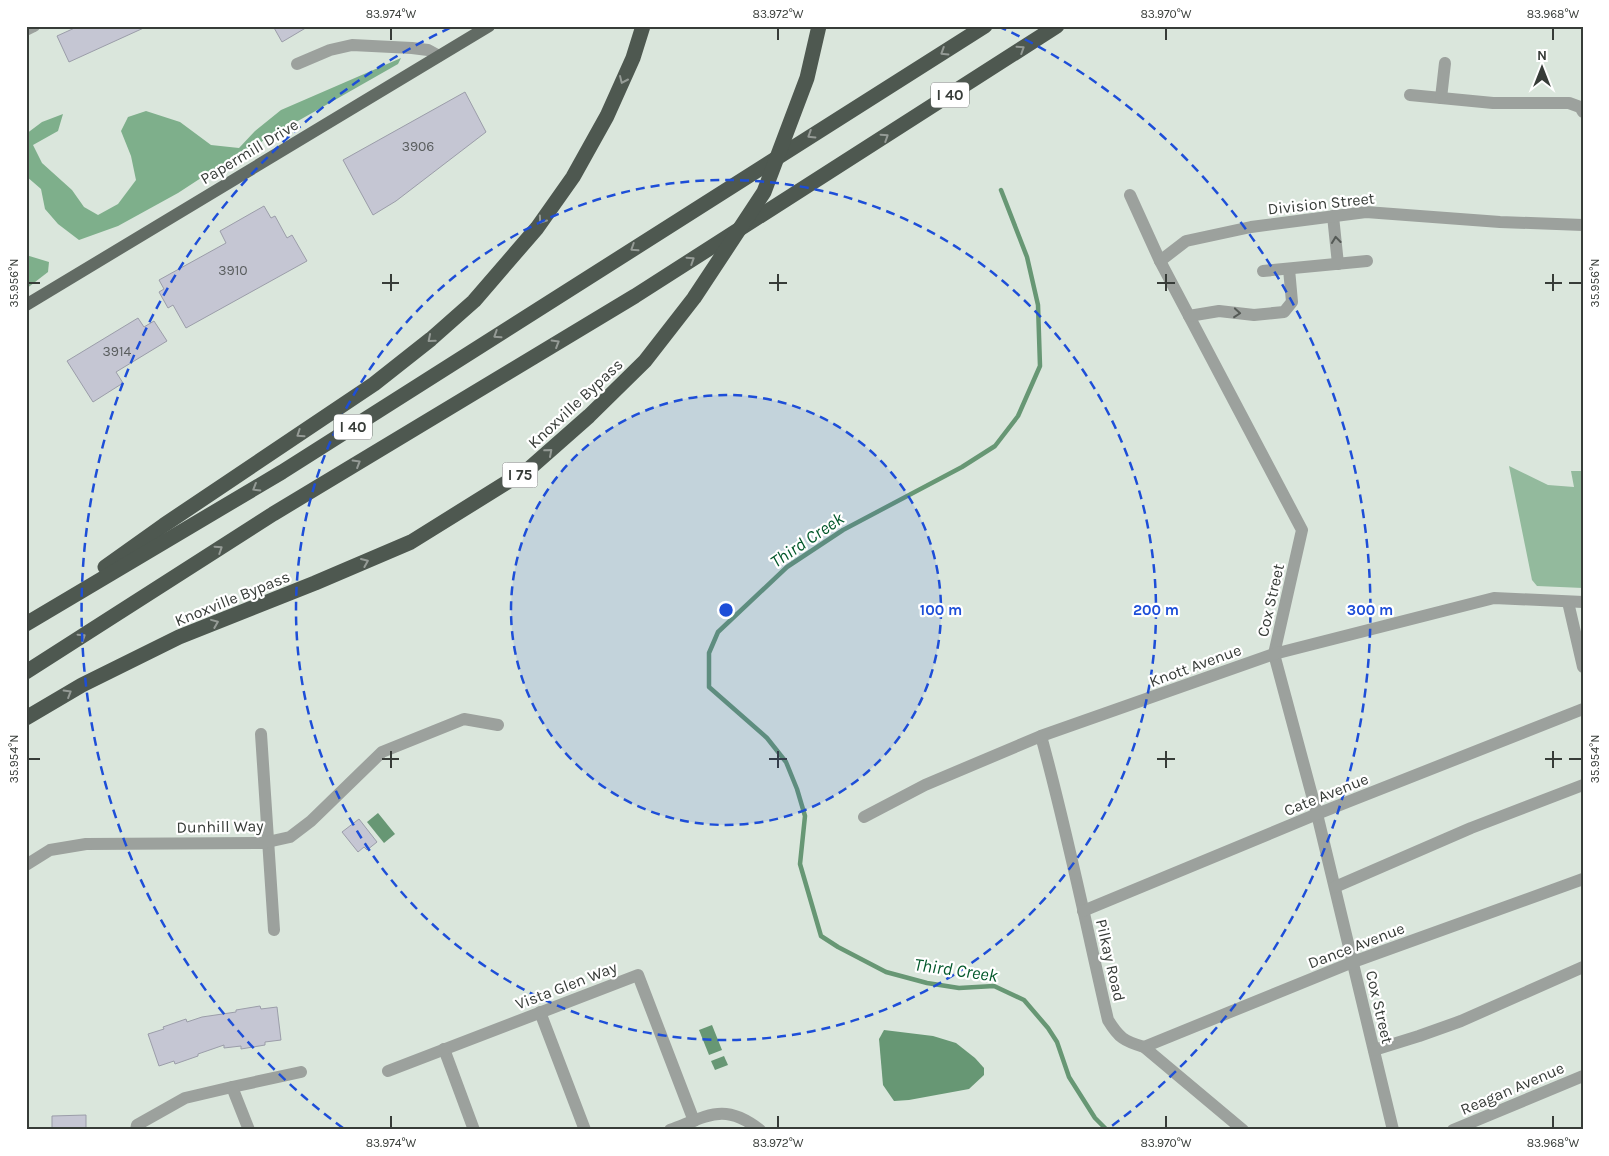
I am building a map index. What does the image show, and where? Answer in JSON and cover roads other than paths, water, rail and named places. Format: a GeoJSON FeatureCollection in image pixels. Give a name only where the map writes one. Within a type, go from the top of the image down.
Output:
{"type":"FeatureCollection","features":[{"type":"Feature","properties":{"kind":"highway","name":"Knoxville Bypass"},"geometry":{"type":"LineString","coordinates":[[26,718],[82,685],[179,637],[315,583],[411,542],[530,468],[589,416],[645,361],[694,298],[764,192],[808,78],[819,26]]}},
{"type":"Feature","properties":{"kind":"highway","name":"I 40"},"geometry":{"type":"LineString","coordinates":[[26,623],[282,472],[985,26]]}},
{"type":"Feature","properties":{"kind":"highway","name":"I 40"},"geometry":{"type":"LineString","coordinates":[[26,672],[273,514],[635,296],[1057,26]]}},
{"type":"Feature","properties":{"kind":"highway"},"geometry":{"type":"LineString","coordinates":[[26,623],[164,525],[374,384],[431,339],[474,301],[537,228],[572,176],[607,116],[633,58],[641,30]]}},
{"type":"Feature","properties":{"kind":"main road","name":"Papermill Drive"},"geometry":{"type":"LineString","coordinates":[[26,305],[439,56],[470,32],[489,26]]}},
{"type":"Feature","properties":{"kind":"street"},"geometry":{"type":"LineString","coordinates":[[26,30],[34,26]]}},
{"type":"Feature","properties":{"kind":"street"},"geometry":{"type":"LineString","coordinates":[[297,64],[330,50],[352,45],[428,50],[439,56]]}},
{"type":"Feature","properties":{"kind":"street"},"geometry":{"type":"LineString","coordinates":[[1441,98],[1445,63]]}},
{"type":"Feature","properties":{"kind":"street"},"geometry":{"type":"LineString","coordinates":[[1410,95],[1493,103],[1569,103],[1580,107],[1583,112]]}},
{"type":"Feature","properties":{"kind":"street","name":"Cox Street"},"geometry":{"type":"LineString","coordinates":[[1130,195],[1160,261],[1302,530],[1274,654],[1317,814],[1393,1130]]}},
{"type":"Feature","properties":{"kind":"street","name":"Division Street"},"geometry":{"type":"LineString","coordinates":[[1160,261],[1186,241],[1251,227],[1366,212],[1500,222],[1583,225]]}},
{"type":"Feature","properties":{"kind":"street"},"geometry":{"type":"LineString","coordinates":[[1333,216],[1338,264]]}},
{"type":"Feature","properties":{"kind":"street"},"geometry":{"type":"LineString","coordinates":[[1262,271],[1367,261]]}},
{"type":"Feature","properties":{"kind":"street"},"geometry":{"type":"LineString","coordinates":[[1189,316],[1220,312],[1254,314],[1284,312],[1292,302],[1289,269]]}},
{"type":"Feature","properties":{"kind":"street","name":"Knott Avenue"},"geometry":{"type":"LineString","coordinates":[[864,817],[926,785],[1041,736],[1274,654],[1494,598],[1583,602]]}},
{"type":"Feature","properties":{"kind":"street"},"geometry":{"type":"LineString","coordinates":[[1568,602],[1583,667]]}},
{"type":"Feature","properties":{"kind":"street","name":"Cate Avenue"},"geometry":{"type":"LineString","coordinates":[[1083,911],[1317,814],[1583,709]]}},
{"type":"Feature","properties":{"kind":"street","name":"Dunhill Way"},"geometry":{"type":"LineString","coordinates":[[26,865],[50,850],[86,844],[268,842],[290,837],[311,821],[382,752],[464,719],[498,725]]}},
{"type":"Feature","properties":{"kind":"street"},"geometry":{"type":"LineString","coordinates":[[261,734],[274,930]]}},
{"type":"Feature","properties":{"kind":"street","name":"Pilkay Road"},"geometry":{"type":"LineString","coordinates":[[1041,736],[1061,807],[1108,1020],[1115,1032],[1126,1042],[1144,1047],[1243,1130]]}},
{"type":"Feature","properties":{"kind":"street"},"geometry":{"type":"LineString","coordinates":[[1335,887],[1472,828],[1583,785]]}},
{"type":"Feature","properties":{"kind":"street","name":"Dance Avenue"},"geometry":{"type":"LineString","coordinates":[[1144,1047],[1353,962],[1583,879]]}},
{"type":"Feature","properties":{"kind":"street"},"geometry":{"type":"LineString","coordinates":[[1374,1050],[1461,1021],[1583,967]]}},
{"type":"Feature","properties":{"kind":"street","name":"Vista Glen Way"},"geometry":{"type":"LineString","coordinates":[[388,1071],[638,975],[694,1121]]}},
{"type":"Feature","properties":{"kind":"street"},"geometry":{"type":"LineString","coordinates":[[540,1012],[585,1130]]}},
{"type":"Feature","properties":{"kind":"street"},"geometry":{"type":"LineString","coordinates":[[444,1049],[474,1130]]}},
{"type":"Feature","properties":{"kind":"street"},"geometry":{"type":"LineString","coordinates":[[136,1130],[137,1126],[185,1098],[301,1072]]}},
{"type":"Feature","properties":{"kind":"street","name":"Reagan Avenue"},"geometry":{"type":"LineString","coordinates":[[1453,1130],[1583,1076]]}},
{"type":"Feature","properties":{"kind":"street"},"geometry":{"type":"LineString","coordinates":[[232,1087],[249,1130]]}},
{"type":"Feature","properties":{"kind":"street"},"geometry":{"type":"LineString","coordinates":[[670,1130],[712,1114],[728,1114],[744,1118],[760,1130]]}},
{"type":"Feature","properties":{"kind":"waterway","name":"Third Creek"},"geometry":{"type":"LineString","coordinates":[[1001,190],[1027,257],[1038,305],[1040,366],[1018,416],[995,446],[962,467],[843,530],[787,567],[718,632],[709,653],[709,687],[767,738],[786,762],[805,816],[800,864],[821,936],[886,972],[927,983],[959,988],[994,986],[1024,1000],[1048,1028],[1057,1042],[1069,1077],[1095,1118],[1107,1130]]}}]}
